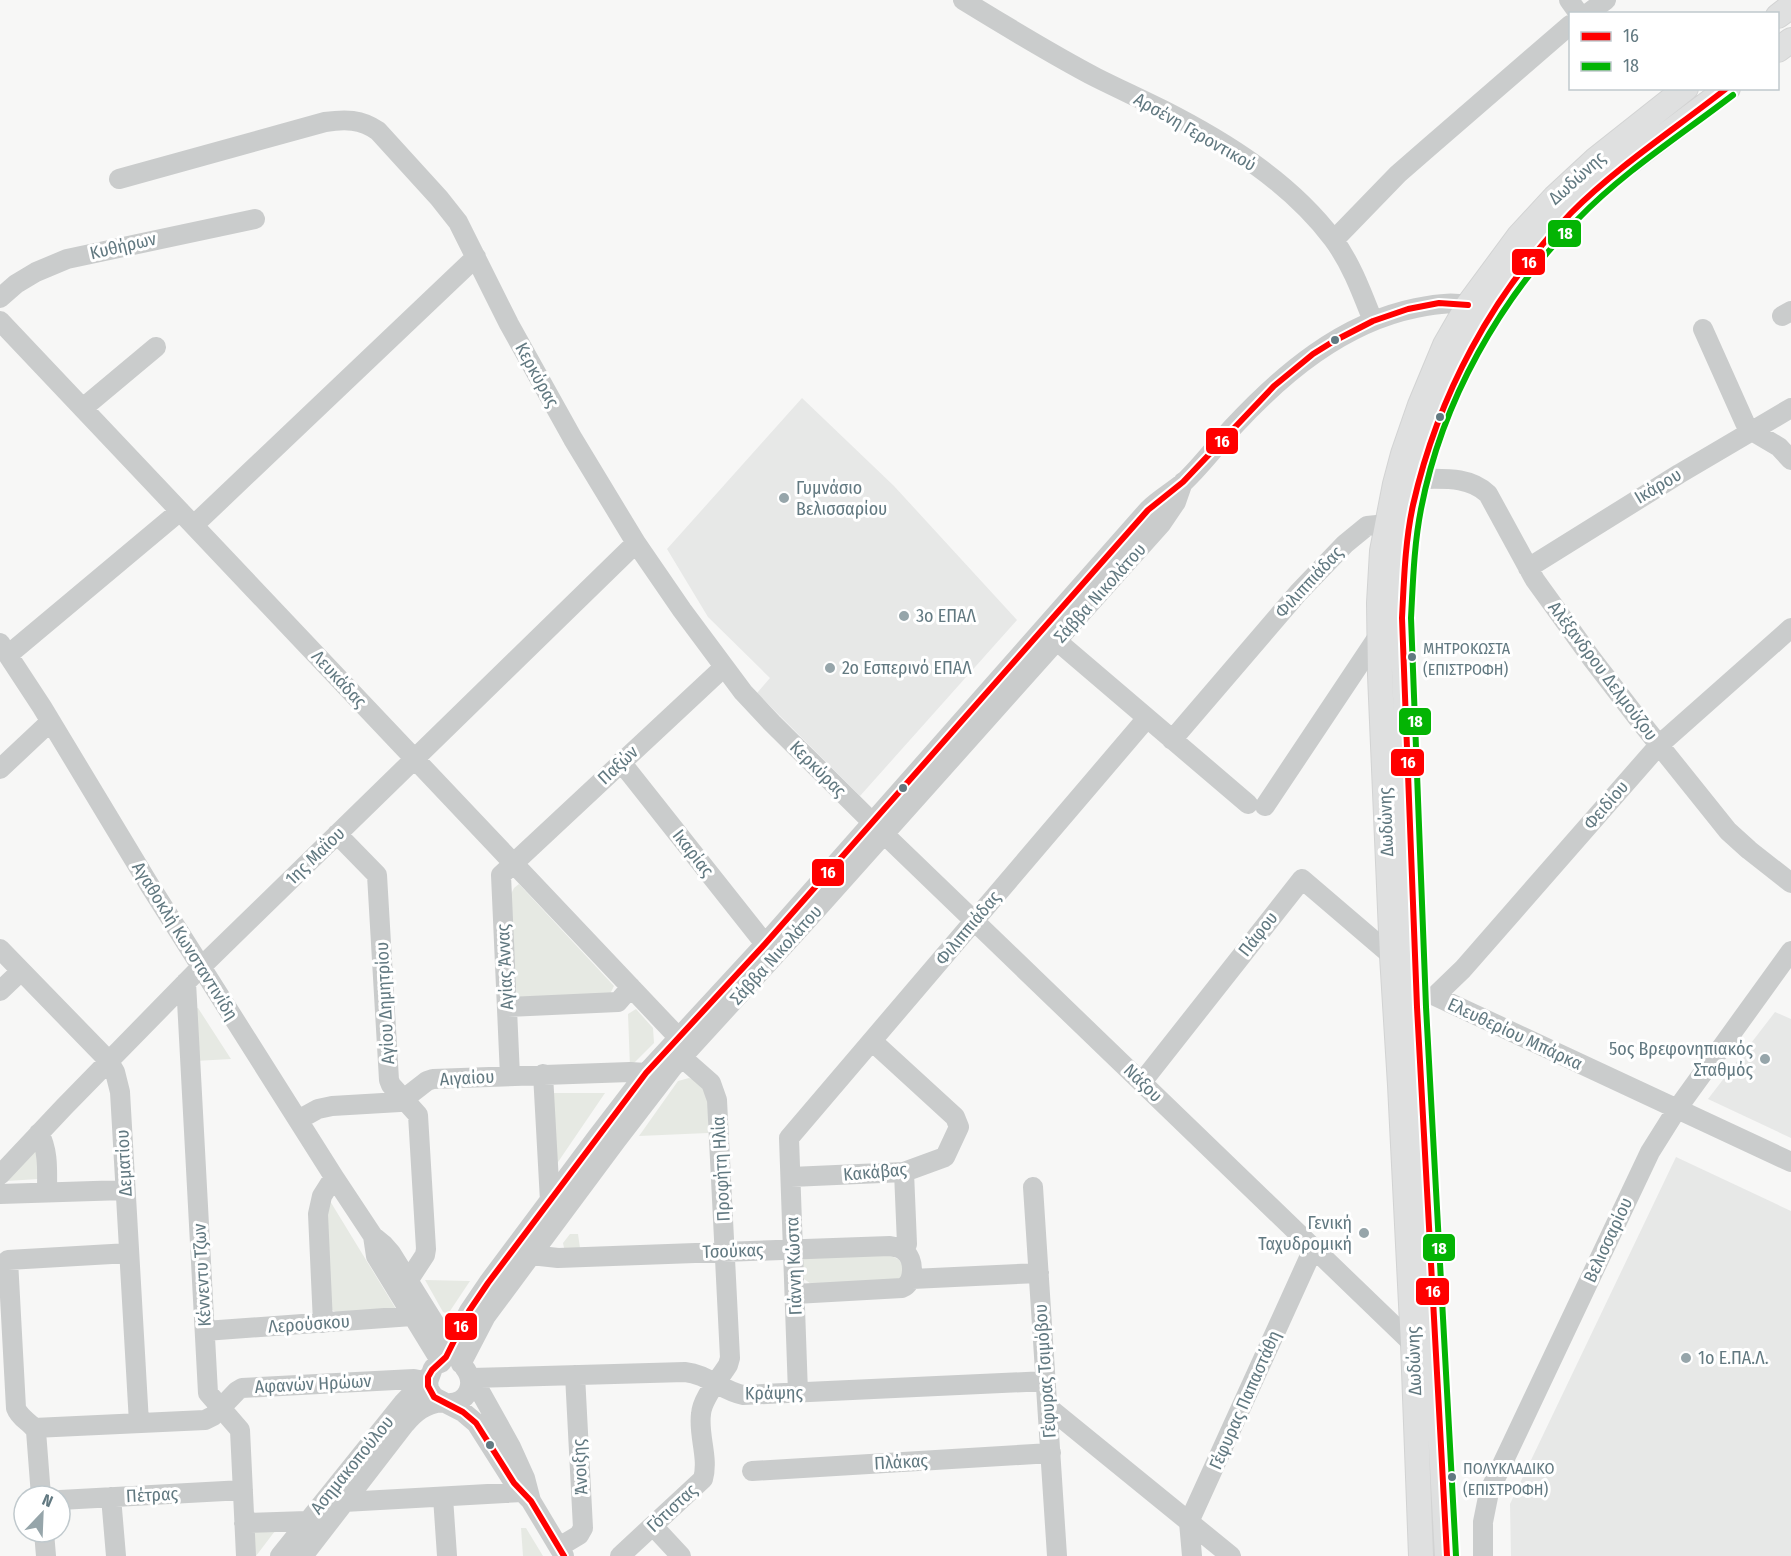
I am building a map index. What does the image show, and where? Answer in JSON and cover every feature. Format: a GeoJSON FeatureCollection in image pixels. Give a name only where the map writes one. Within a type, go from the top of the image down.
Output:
{"type":"FeatureCollection","features":[{"type":"Feature","properties":{"kind":"main road"},"geometry":{"type":"LineString","coordinates":[[1779,15],[1791,6]]}},
{"type":"Feature","properties":{"kind":"main road"},"geometry":{"type":"LineString","coordinates":[[1779,49],[1791,40]]}},
{"type":"Feature","properties":{"kind":"main road","name":"Δωδώνης"},"geometry":{"type":"LineString","coordinates":[[1422,1556],[1392,956],[1379,635],[1379,577],[1387,524],[1403,454],[1420,405],[1445,345],[1468,304],[1519,236],[1555,197],[1596,160],[1684,90]]}},
{"type":"Feature","properties":{"kind":"main road","name":"Δωδώνης"},"geometry":{"type":"LineString","coordinates":[[1446,1556],[1423,996],[1402,600],[1406,548],[1419,479],[1433,431],[1469,351],[1490,316],[1532,256],[1573,211],[1617,173],[1725,90]]}},
{"type":"Feature","properties":{"kind":"street","name":"Αρσένη Γεροντικού"},"geometry":{"type":"LineString","coordinates":[[963,0],[1069,63],[1164,110],[1232,150],[1284,187],[1334,240],[1350,267],[1373,321]]}},
{"type":"Feature","properties":{"kind":"street"},"geometry":{"type":"LineString","coordinates":[[1590,12],[1606,0]]}},
{"type":"Feature","properties":{"kind":"street"},"geometry":{"type":"LineString","coordinates":[[1334,240],[1421,154],[1569,26]]}},
{"type":"Feature","properties":{"kind":"street","name":"Κερκύρας"},"geometry":{"type":"LineString","coordinates":[[119,179],[317,124],[351,120],[378,131],[458,222],[521,345],[573,438],[636,543],[724,667],[772,723],[878,828]]}},
{"type":"Feature","properties":{"kind":"street","name":"Κυθήρων"},"geometry":{"type":"LineString","coordinates":[[0,298],[16,284],[36,272],[67,259],[255,219]]}},
{"type":"Feature","properties":{"kind":"street"},"geometry":{"type":"LineString","coordinates":[[4,649],[187,518],[476,257]]}},
{"type":"Feature","properties":{"kind":"street","name":"Σάββα Νικολάτου"},"geometry":{"type":"LineString","coordinates":[[448,1369],[469,1311],[481,1293],[646,1073],[681,1047],[878,828],[1148,510],[1183,482],[1274,386],[1313,354],[1373,321],[1408,309],[1439,303],[1468,304]]}},
{"type":"Feature","properties":{"kind":"street"},"geometry":{"type":"LineString","coordinates":[[1468,304],[1490,316]]}},
{"type":"Feature","properties":{"kind":"street","name":"Λευκάδας"},"geometry":{"type":"LineString","coordinates":[[0,321],[631,987],[681,1047]]}},
{"type":"Feature","properties":{"kind":"street"},"geometry":{"type":"LineString","coordinates":[[1704,329],[1742,418],[1754,431],[1779,447],[1791,460]]}},
{"type":"Feature","properties":{"kind":"street"},"geometry":{"type":"LineString","coordinates":[[83,408],[156,347]]}},
{"type":"Feature","properties":{"kind":"street","name":"Ικάρου"},"geometry":{"type":"LineString","coordinates":[[1528,568],[1679,474],[1791,408]]}},
{"type":"Feature","properties":{"kind":"street","name":"Αλέξανδρου Δελμούζου"},"geometry":{"type":"LineString","coordinates":[[1419,479],[1461,480],[1479,487],[1488,494],[1528,568],[1584,649],[1728,831],[1754,855],[1791,883]]}},
{"type":"Feature","properties":{"kind":"street","name":"Σάββα Νικολάτου"},"geometry":{"type":"LineString","coordinates":[[448,1369],[643,1105],[681,1047],[765,944],[1057,642],[1161,524],[1176,502],[1183,482]]}},
{"type":"Feature","properties":{"kind":"street","name":"Φιλιππιάδας"},"geometry":{"type":"LineString","coordinates":[[1172,740],[1298,593],[1345,544],[1367,526],[1387,524]]}},
{"type":"Feature","properties":{"kind":"street","name":"1ης Μαΐου"},"geometry":{"type":"LineString","coordinates":[[2,1168],[201,967],[636,543]]}},
{"type":"Feature","properties":{"kind":"street","name":"Φειδίου"},"geometry":{"type":"LineString","coordinates":[[1423,996],[1463,969],[1659,745],[1791,628]]}},
{"type":"Feature","properties":{"kind":"street"},"geometry":{"type":"LineString","coordinates":[[1057,642],[1172,740],[1256,805],[1379,635]]}},
{"type":"Feature","properties":{"kind":"street","name":"Αγαθοκλή Κωνσταντινίδη"},"geometry":{"type":"LineString","coordinates":[[4,649],[334,1178],[373,1236],[387,1248],[408,1281],[448,1369]]}},
{"type":"Feature","properties":{"kind":"street","name":"Παξών"},"geometry":{"type":"LineString","coordinates":[[513,863],[724,667]]}},
{"type":"Feature","properties":{"kind":"street","name":"Φιλιππιάδας"},"geometry":{"type":"LineString","coordinates":[[789,1138],[1148,718]]}},
{"type":"Feature","properties":{"kind":"street"},"geometry":{"type":"LineString","coordinates":[[0,769],[50,722]]}},
{"type":"Feature","properties":{"kind":"street","name":"Ικαρίας"},"geometry":{"type":"LineString","coordinates":[[621,762],[765,944]]}},
{"type":"Feature","properties":{"kind":"street","name":"Νάξου"},"geometry":{"type":"LineString","coordinates":[[878,828],[1413,1344]]}},
{"type":"Feature","properties":{"kind":"street","name":"Αγίου Δημητρίου"},"geometry":{"type":"LineString","coordinates":[[337,834],[377,875],[389,1080],[418,1114],[426,1249],[425,1255],[408,1281]]}},
{"type":"Feature","properties":{"kind":"street","name":"Αγίας Άννας"},"geometry":{"type":"LineString","coordinates":[[510,1076],[500,878],[513,863]]}},
{"type":"Feature","properties":{"kind":"street","name":"Πάφου"},"geometry":{"type":"LineString","coordinates":[[1142,1082],[1302,879],[1392,956]]}},
{"type":"Feature","properties":{"kind":"street","name":"Δεματίου"},"geometry":{"type":"LineString","coordinates":[[0,949],[108,1060],[116,1072],[120,1092],[138,1423]]}},
{"type":"Feature","properties":{"kind":"street","name":"Βελισσαρίου"},"geometry":{"type":"LineString","coordinates":[[1483,1556],[1483,1522],[1489,1492],[1650,1152],[1677,1109],[1791,951]]}},
{"type":"Feature","properties":{"kind":"street"},"geometry":{"type":"LineString","coordinates":[[0,991],[21,971]]}},
{"type":"Feature","properties":{"kind":"street","name":"Κέννεντυ Τζων"},"geometry":{"type":"LineString","coordinates":[[186,982],[208,1393],[240,1430],[246,1556]]}},
{"type":"Feature","properties":{"kind":"street"},"geometry":{"type":"LineString","coordinates":[[507,1007],[618,1002],[631,987]]}},
{"type":"Feature","properties":{"kind":"street","name":"Ελευθερίου Μπάρκα"},"geometry":{"type":"LineString","coordinates":[[1423,996],[1791,1162]]}},
{"type":"Feature","properties":{"kind":"street","name":"Κακάβας"},"geometry":{"type":"LineString","coordinates":[[791,1177],[904,1172],[945,1157],[959,1127],[956,1117],[872,1041]]}},
{"type":"Feature","properties":{"kind":"street","name":"Προφήτη Ηλία"},"geometry":{"type":"LineString","coordinates":[[681,1047],[689,1064],[707,1078],[716,1093],[730,1358],[717,1383]]}},
{"type":"Feature","properties":{"kind":"street","name":"Αιγαίου"},"geometry":{"type":"LineString","coordinates":[[298,1120],[313,1111],[332,1106],[400,1102],[433,1079],[543,1074],[646,1073]]}},
{"type":"Feature","properties":{"kind":"street"},"geometry":{"type":"LineString","coordinates":[[543,1074],[550,1201]]}},
{"type":"Feature","properties":{"kind":"street"},"geometry":{"type":"LineString","coordinates":[[39,1133],[46,1150],[47,1193]]}},
{"type":"Feature","properties":{"kind":"street","name":"Γιάννη Κώστα"},"geometry":{"type":"LineString","coordinates":[[789,1138],[798,1393]]}},
{"type":"Feature","properties":{"kind":"street"},"geometry":{"type":"LineString","coordinates":[[795,1294],[893,1290],[907,1286],[912,1278],[910,1259],[904,1251],[907,1244],[904,1172]]}},
{"type":"Feature","properties":{"kind":"street"},"geometry":{"type":"LineString","coordinates":[[323,1323],[318,1214],[322,1196],[334,1178]]}},
{"type":"Feature","properties":{"kind":"street","name":"Γέφυρας Τσιμόβου"},"geometry":{"type":"LineString","coordinates":[[1033,1187],[1057,1556]]}},
{"type":"Feature","properties":{"kind":"street"},"geometry":{"type":"LineString","coordinates":[[0,1194],[125,1190]]}},
{"type":"Feature","properties":{"kind":"street","name":"Αγαθοκλή Κωνσταντινίδη"},"geometry":{"type":"LineString","coordinates":[[373,1236],[376,1257],[448,1369]]}},
{"type":"Feature","properties":{"kind":"street","name":"Τσούκας"},"geometry":{"type":"LineString","coordinates":[[531,1255],[558,1258],[890,1246],[904,1251]]}},
{"type":"Feature","properties":{"kind":"street","name":"Γέφυρας Παπαστάθη"},"geometry":{"type":"LineString","coordinates":[[1192,1556],[1190,1522],[1314,1247]]}},
{"type":"Feature","properties":{"kind":"street"},"geometry":{"type":"LineString","coordinates":[[40,1484],[34,1428],[20,1416],[16,1408],[8,1260],[129,1253]]}},
{"type":"Feature","properties":{"kind":"street"},"geometry":{"type":"LineString","coordinates":[[912,1278],[1039,1273]]}},
{"type":"Feature","properties":{"kind":"street","name":"Λερούσκου"},"geometry":{"type":"LineString","coordinates":[[205,1331],[412,1316]]}},
{"type":"Feature","properties":{"kind":"street"},"geometry":{"type":"LineString","coordinates":[[448,1369],[428,1386],[430,1393],[434,1397],[450,1401],[476,1423],[562,1552]]}},
{"type":"Feature","properties":{"kind":"street"},"geometry":{"type":"LineString","coordinates":[[448,1369],[471,1387],[450,1401]]}},
{"type":"Feature","properties":{"kind":"street"},"geometry":{"type":"LineString","coordinates":[[448,1369],[481,1393],[521,1467],[527,1497]]}},
{"type":"Feature","properties":{"kind":"street","name":"Κράψης"},"geometry":{"type":"LineString","coordinates":[[448,1369],[575,1375],[685,1372],[700,1375],[734,1393],[743,1395],[1046,1381]]}},
{"type":"Feature","properties":{"kind":"street","name":"Αφανών Ηρώων"},"geometry":{"type":"LineString","coordinates":[[34,1428],[205,1420],[213,1416],[242,1388],[414,1379],[448,1369]]}},
{"type":"Feature","properties":{"kind":"street","name":"Ασημακοπούλου"},"geometry":{"type":"LineString","coordinates":[[280,1556],[403,1403],[448,1369]]}},
{"type":"Feature","properties":{"kind":"street","name":"Άνοιξης"},"geometry":{"type":"LineString","coordinates":[[562,1552],[583,1528],[575,1375]]}},
{"type":"Feature","properties":{"kind":"street","name":"Γότιστας"},"geometry":{"type":"LineString","coordinates":[[620,1556],[703,1479],[705,1470],[700,1414],[704,1402],[717,1383]]}},
{"type":"Feature","properties":{"kind":"street","name":"Ασημακοπούλου"},"geometry":{"type":"LineString","coordinates":[[303,1556],[409,1419],[427,1405],[450,1401]]}},
{"type":"Feature","properties":{"kind":"street"},"geometry":{"type":"LineString","coordinates":[[1047,1407],[1231,1556]]}},
{"type":"Feature","properties":{"kind":"street","name":"Πλάκας"},"geometry":{"type":"LineString","coordinates":[[752,1471],[1051,1453]]}},
{"type":"Feature","properties":{"kind":"street","name":"Πέτρας"},"geometry":{"type":"LineString","coordinates":[[72,1499],[243,1490]]}},
{"type":"Feature","properties":{"kind":"street"},"geometry":{"type":"LineString","coordinates":[[111,1497],[116,1556]]}},
{"type":"Feature","properties":{"kind":"street"},"geometry":{"type":"LineString","coordinates":[[344,1502],[443,1497],[527,1497]]}},
{"type":"Feature","properties":{"kind":"street"},"geometry":{"type":"LineString","coordinates":[[443,1497],[447,1556]]}},
{"type":"Feature","properties":{"kind":"street"},"geometry":{"type":"LineString","coordinates":[[244,1523],[308,1521]]}},
{"type":"Feature","properties":{"kind":"street"},"geometry":{"type":"LineString","coordinates":[[653,1526],[681,1556]]}},
{"type":"Feature","properties":{"kind":"shaded area"},"geometry":{"type":"Polygon","coordinates":[[[802,398],[894,486],[1017,620],[860,796],[757,693],[770,678],[708,617],[667,549],[802,398]]]}},
{"type":"Feature","properties":{"kind":"shaded area"},"geometry":{"type":"Polygon","coordinates":[[[519,884],[614,986],[609,996],[517,1001],[511,894],[519,884]]]}},
{"type":"Feature","properties":{"kind":"shaded area"},"geometry":{"type":"Polygon","coordinates":[[[198,1008],[231,1059],[195,1061],[192,1010],[198,1008]]]}},
{"type":"Feature","properties":{"kind":"shaded area"},"geometry":{"type":"Polygon","coordinates":[[[636,1009],[653,1028],[654,1043],[630,1067],[628,1014],[636,1009]]]}},
{"type":"Feature","properties":{"kind":"shaded area","name":"5ος Βρεφονηπιακός Σταθμός"},"geometry":{"type":"Polygon","coordinates":[[[1775,1012],[1791,1019],[1791,1138],[1708,1099],[1775,1012]]]}},
{"type":"Feature","properties":{"kind":"shaded area"},"geometry":{"type":"Polygon","coordinates":[[[689,1078],[697,1082],[706,1093],[708,1133],[639,1136],[678,1081],[689,1078]]]}},
{"type":"Feature","properties":{"kind":"shaded area"},"geometry":{"type":"Polygon","coordinates":[[[553,1093],[605,1093],[556,1165],[553,1093]]]}},
{"type":"Feature","properties":{"kind":"shaded area"},"geometry":{"type":"Polygon","coordinates":[[[34,1147],[40,1154],[38,1179],[7,1181],[34,1147]]]}},
{"type":"Feature","properties":{"kind":"shaded area","name":"1ο Ε.ΠΑ.Λ."},"geometry":{"type":"Polygon","coordinates":[[[1676,1157],[1791,1211],[1791,1556],[1511,1556],[1510,1504],[1676,1157]]]}},
{"type":"Feature","properties":{"kind":"shaded area"},"geometry":{"type":"Polygon","coordinates":[[[330,1201],[396,1309],[338,1313],[328,1308],[323,1211],[330,1201]]]}},
{"type":"Feature","properties":{"kind":"shaded area"},"geometry":{"type":"Polygon","coordinates":[[[570,1234],[578,1234],[581,1255],[565,1252],[563,1243],[570,1234]]]}},
{"type":"Feature","properties":{"kind":"shaded area"},"geometry":{"type":"Polygon","coordinates":[[[886,1254],[898,1259],[903,1265],[903,1281],[814,1286],[799,1272],[802,1260],[805,1258],[886,1254]]]}},
{"type":"Feature","properties":{"kind":"shaded area"},"geometry":{"type":"Polygon","coordinates":[[[425,1280],[470,1281],[448,1314],[443,1312],[425,1280]]]}},
{"type":"Feature","properties":{"kind":"shaded area"},"geometry":{"type":"Polygon","coordinates":[[[521,1528],[526,1528],[543,1556],[523,1556],[521,1528]]]}},
{"type":"Feature","properties":{"kind":"shaded area"},"geometry":{"type":"Polygon","coordinates":[[[249,1531],[275,1531],[256,1556],[250,1556],[249,1531]]]}},
{"type":"Feature","properties":{"kind":"transit line","name":"16"},"geometry":{"type":"LineString","coordinates":[[1447,1556],[1417,1007],[1402,618],[1410,519],[1424,464],[1453,386],[1472,348],[1516,277],[1543,244],[1589,196],[1724,90]]}},
{"type":"Feature","properties":{"kind":"transit line","name":"18"},"geometry":{"type":"LineString","coordinates":[[1456,1556],[1426,1007],[1411,618],[1415,550],[1421,509],[1443,429],[1459,390],[1499,317],[1523,283],[1549,251],[1595,202],[1633,170],[1733,95]]}},
{"type":"Feature","properties":{"kind":"transit line","name":"16"},"geometry":{"type":"LineString","coordinates":[[564,1556],[531,1501],[514,1483],[476,1423],[463,1412],[434,1397],[428,1386],[428,1377],[432,1370],[446,1357],[469,1311],[488,1283],[646,1073],[765,944],[1148,510],[1183,482],[1274,386],[1313,354],[1373,321],[1408,309],[1439,303],[1468,305]]}},
{"type":"Feature","properties":{"kind":"place","name":"Γυμνάσιο Βελισσαρίου"},"geometry":{"type":"Point","coordinates":[784,498]}},
{"type":"Feature","properties":{"kind":"place","name":"3ο ΕΠΑΛ"},"geometry":{"type":"Point","coordinates":[904,616]}},
{"type":"Feature","properties":{"kind":"place","name":"ΜΗΤΡΟΚΩΣΤΑ (ΕΠΙΣΤΡΟΦΗ)"},"geometry":{"type":"Point","coordinates":[1412,657]}},
{"type":"Feature","properties":{"kind":"place","name":"2ο Εσπερινό ΕΠΑΛ"},"geometry":{"type":"Point","coordinates":[830,668]}},
{"type":"Feature","properties":{"kind":"place","name":"5ος Βρεφονηπιακός Σταθμός"},"geometry":{"type":"Point","coordinates":[1765,1059]}},
{"type":"Feature","properties":{"kind":"place","name":"Γενική Ταχυδρομική"},"geometry":{"type":"Point","coordinates":[1364,1233]}},
{"type":"Feature","properties":{"kind":"place","name":"1ο Ε.ΠΑ.Λ."},"geometry":{"type":"Point","coordinates":[1686,1358]}},
{"type":"Feature","properties":{"kind":"place","name":"ΠΟΛΥΚΛΑΔΙΚΟ (ΕΠΙΣΤΡΟΦΗ)"},"geometry":{"type":"Point","coordinates":[1452,1477]}}]}
